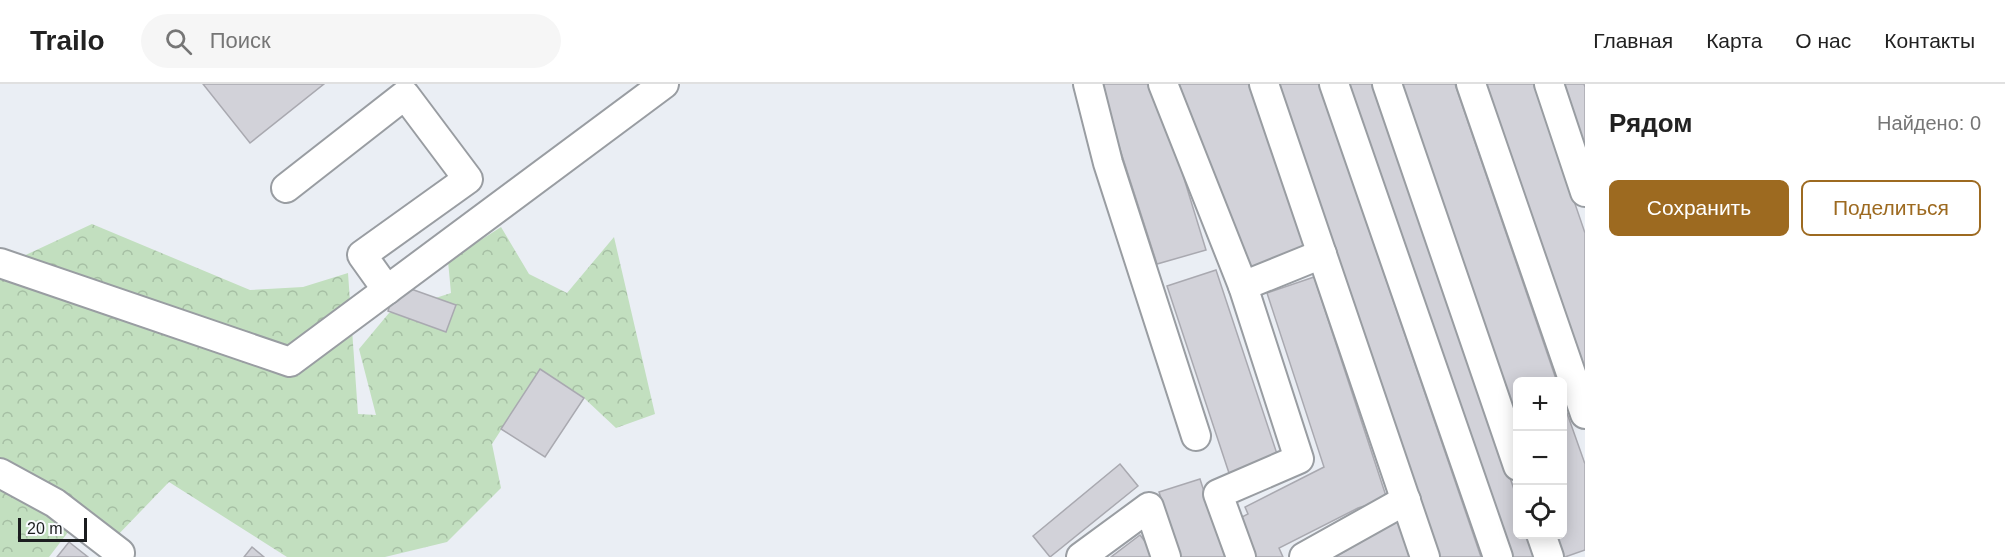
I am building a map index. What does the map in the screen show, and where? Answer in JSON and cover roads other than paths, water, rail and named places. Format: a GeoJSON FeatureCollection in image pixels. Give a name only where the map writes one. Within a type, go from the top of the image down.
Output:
{"type":"FeatureCollection","features":[{"type":"Feature","properties":{"kind":"lane"},"geometry":{"type":"LineString","coordinates":[[0,263],[291,362],[664,84]]}},
{"type":"Feature","properties":{"kind":"lane"},"geometry":{"type":"LineString","coordinates":[[1088,84],[1108,163],[1196,436]]}},
{"type":"Feature","properties":{"kind":"lane"},"geometry":{"type":"LineString","coordinates":[[1163,84],[1243,286],[1299,459],[1218,494],[1241,557]]}},
{"type":"Feature","properties":{"kind":"lane"},"geometry":{"type":"LineString","coordinates":[[1264,84],[1425,557]]}},
{"type":"Feature","properties":{"kind":"lane"},"geometry":{"type":"LineString","coordinates":[[1334,84],[1498,557]]}},
{"type":"Feature","properties":{"kind":"lane"},"geometry":{"type":"LineString","coordinates":[[1387,84],[1513,451]]}},
{"type":"Feature","properties":{"kind":"lane"},"geometry":{"type":"LineString","coordinates":[[1471,84],[1585,414]]}},
{"type":"Feature","properties":{"kind":"lane"},"geometry":{"type":"LineString","coordinates":[[1549,84],[1585,192]]}},
{"type":"Feature","properties":{"kind":"lane"},"geometry":{"type":"LineString","coordinates":[[286,188],[412,90],[468,179],[362,255],[387,290]]}},
{"type":"Feature","properties":{"kind":"lane"},"geometry":{"type":"LineString","coordinates":[[1243,286],[1322,254]]}},
{"type":"Feature","properties":{"kind":"lane"},"geometry":{"type":"LineString","coordinates":[[0,473],[55,502],[120,553]]}},
{"type":"Feature","properties":{"kind":"lane"},"geometry":{"type":"LineString","coordinates":[[1304,557],[1406,500]]}},
{"type":"Feature","properties":{"kind":"lane"},"geometry":{"type":"LineString","coordinates":[[1082,557],[1149,507],[1166,557]]}},
{"type":"Feature","properties":{"kind":"lane"},"geometry":{"type":"LineString","coordinates":[[1543,539],[1549,557]]}}]}
